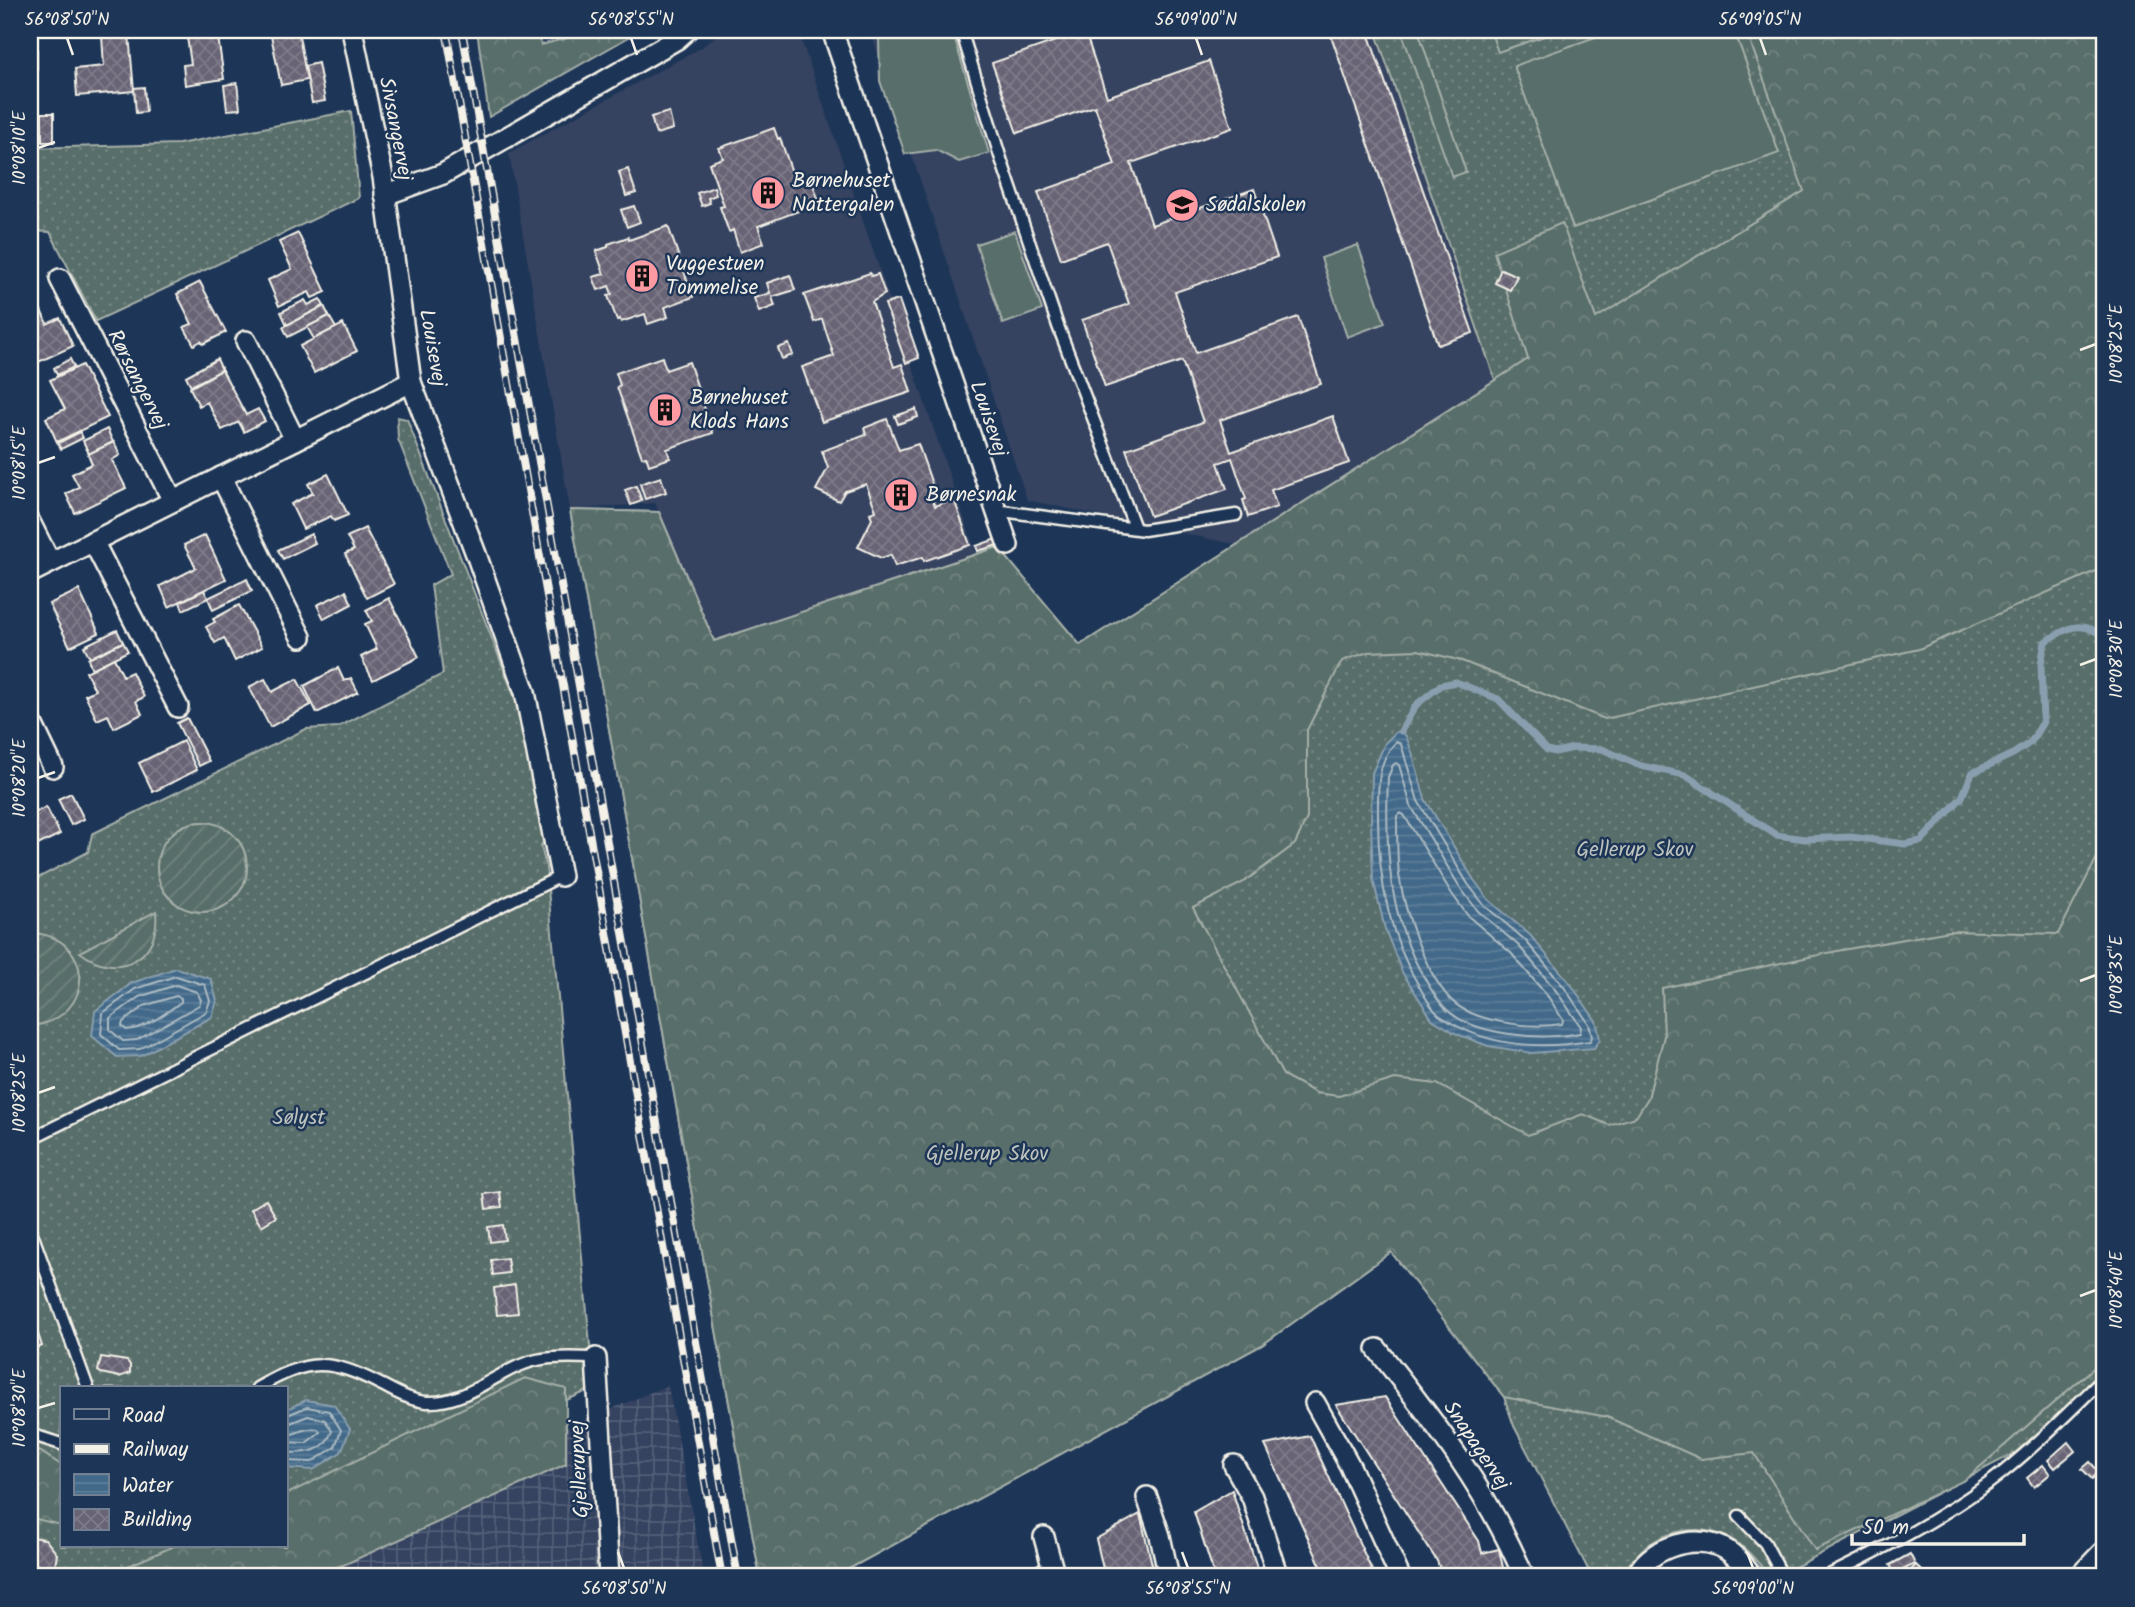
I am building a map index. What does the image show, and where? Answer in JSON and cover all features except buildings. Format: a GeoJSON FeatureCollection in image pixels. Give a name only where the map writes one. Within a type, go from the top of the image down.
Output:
{"type":"FeatureCollection","features":[{"type":"Feature","properties":{"kind":"main road"},"geometry":{"type":"LineString","coordinates":[[2085,1577],[2105,1556]]}},
{"type":"Feature","properties":{"kind":"street","name":"Sivsangervej"},"geometry":{"type":"LineString","coordinates":[[352,30],[385,195]]}},
{"type":"Feature","properties":{"kind":"street"},"geometry":{"type":"LineString","coordinates":[[385,195],[443,173],[677,39],[687,30]]}},
{"type":"Feature","properties":{"kind":"street","name":"Louisevej"},"geometry":{"type":"LineString","coordinates":[[832,30],[1008,545]]}},
{"type":"Feature","properties":{"kind":"street","name":"Louisevej"},"geometry":{"type":"LineString","coordinates":[[385,195],[411,382],[476,554],[524,692],[561,876]]}},
{"type":"Feature","properties":{"kind":"street","name":"Rørsangervej"},"geometry":{"type":"LineString","coordinates":[[60,279],[173,501]]}},
{"type":"Feature","properties":{"kind":"street"},"geometry":{"type":"LineString","coordinates":[[246,341],[295,440]]}},
{"type":"Feature","properties":{"kind":"street"},"geometry":{"type":"LineString","coordinates":[[30,573],[411,382]]}},
{"type":"Feature","properties":{"kind":"street"},"geometry":{"type":"LineString","coordinates":[[221,477],[301,638]]}},
{"type":"Feature","properties":{"kind":"street"},"geometry":{"type":"LineString","coordinates":[[30,522],[50,562]]}},
{"type":"Feature","properties":{"kind":"street"},"geometry":{"type":"LineString","coordinates":[[93,541],[178,707]]}},
{"type":"Feature","properties":{"kind":"street"},"geometry":{"type":"LineString","coordinates":[[30,719],[53,766]]}},
{"type":"Feature","properties":{"kind":"street","name":"Snapagervej"},"geometry":{"type":"LineString","coordinates":[[1377,1349],[1438,1427],[1480,1491],[1524,1577]]}},
{"type":"Feature","properties":{"kind":"street","name":"Gjellerupvej"},"geometry":{"type":"LineString","coordinates":[[596,1358],[609,1577]]}},
{"type":"Feature","properties":{"kind":"street"},"geometry":{"type":"LineString","coordinates":[[1315,1403],[1350,1466],[1400,1577]]}},
{"type":"Feature","properties":{"kind":"street"},"geometry":{"type":"LineString","coordinates":[[1234,1465],[1252,1497],[1278,1577]]}},
{"type":"Feature","properties":{"kind":"street"},"geometry":{"type":"LineString","coordinates":[[1147,1497],[1160,1536],[1169,1577]]}},
{"type":"Feature","properties":{"kind":"street"},"geometry":{"type":"LineString","coordinates":[[1044,1537],[1055,1577]]}},
{"type":"Feature","properties":{"kind":"street"},"geometry":{"type":"LineString","coordinates":[[1636,1577],[1650,1559],[1664,1550],[1680,1544],[1698,1542],[1716,1545],[1730,1552],[1752,1577]]}},
{"type":"Feature","properties":{"kind":"lane"},"geometry":{"type":"LineString","coordinates":[[961,30],[1000,156],[1058,326],[1135,528]]}},
{"type":"Feature","properties":{"kind":"lane"},"geometry":{"type":"LineString","coordinates":[[994,510],[1144,530],[1236,515]]}},
{"type":"Feature","properties":{"kind":"lane"},"geometry":{"type":"LineString","coordinates":[[30,1139],[561,876]]}},
{"type":"Feature","properties":{"kind":"lane"},"geometry":{"type":"LineString","coordinates":[[30,1228],[87,1386]]}},
{"type":"Feature","properties":{"kind":"lane"},"geometry":{"type":"LineString","coordinates":[[261,1386],[293,1370],[324,1363],[355,1371],[404,1396],[427,1402],[457,1397],[536,1360],[596,1358]]}},
{"type":"Feature","properties":{"kind":"lane"},"geometry":{"type":"LineString","coordinates":[[1825,1577],[1913,1531],[1990,1483],[2068,1414],[2105,1377]]}},
{"type":"Feature","properties":{"kind":"lane"},"geometry":{"type":"LineString","coordinates":[[30,1434],[60,1444]]}},
{"type":"Feature","properties":{"kind":"lane"},"geometry":{"type":"LineString","coordinates":[[1739,1516],[1765,1543],[1783,1577]]}},
{"type":"Feature","properties":{"kind":"shaded area"},"geometry":{"type":"Polygon","coordinates":[[[723,30],[798,30],[976,553],[714,641],[655,503],[570,510],[509,153],[702,47],[723,30]]]}},
{"type":"Feature","properties":{"kind":"shaded area","name":"Sødalskolen"},"geometry":{"type":"Polygon","coordinates":[[[870,30],[1375,30],[1495,380],[1238,545],[1027,500],[870,30]]]}},
{"type":"Feature","properties":{"kind":"shaded area"},"geometry":{"type":"Polygon","coordinates":[[[668,1385],[704,1577],[215,1577],[668,1385]]]}},
{"type":"Feature","properties":{"kind":"green space"},"geometry":{"type":"Polygon","coordinates":[[[477,30],[536,30],[541,45],[596,30],[641,30],[489,117],[477,30]]]}},
{"type":"Feature","properties":{"kind":"green space"},"geometry":{"type":"Polygon","coordinates":[[[876,30],[952,30],[989,153],[959,162],[936,150],[905,154],[880,81],[879,39],[876,30]]]}},
{"type":"Feature","properties":{"kind":"green space","name":"Gjellerup Skov"},"geometry":{"type":"Polygon","coordinates":[[[1375,30],[2105,30],[2105,1374],[2015,1453],[1776,1577],[1769,1577],[1746,1549],[1736,1542],[1704,1530],[1687,1530],[1656,1540],[1642,1550],[1622,1577],[1592,1577],[1514,1426],[1504,1397],[1391,1252],[1262,1345],[834,1577],[760,1577],[570,510],[659,512],[714,641],[998,547],[1080,645],[1495,380],[1375,30]]]}},
{"type":"Feature","properties":{"kind":"green space"},"geometry":{"type":"Polygon","coordinates":[[[1401,30],[1418,30],[1466,172],[1452,177],[1401,30]]]}},
{"type":"Feature","properties":{"kind":"green space"},"geometry":{"type":"Polygon","coordinates":[[[1490,30],[1562,30],[1498,52],[1490,30]]]}},
{"type":"Feature","properties":{"kind":"green space"},"geometry":{"type":"Polygon","coordinates":[[[1615,30],[1734,30],[1779,153],[1573,228],[1514,66],[1615,30]]]}},
{"type":"Feature","properties":{"kind":"green space","name":"Gjellerup Skov"},"geometry":{"type":"Polygon","coordinates":[[[1746,30],[2105,30],[2105,567],[1919,649],[1605,719],[1462,661],[1418,650],[1368,652],[1342,661],[1307,730],[1307,818],[1295,844],[1244,882],[1193,908],[1283,1075],[1316,1093],[1339,1096],[1395,1079],[1437,1084],[1528,1135],[1583,1114],[1609,1125],[1636,1117],[1648,1098],[1664,1036],[1662,988],[1842,950],[1950,931],[2058,934],[2105,842],[2105,1358],[1965,1480],[1815,1550],[1754,1453],[1701,1459],[1607,1417],[1504,1397],[1391,1252],[1262,1345],[834,1577],[760,1577],[570,510],[659,512],[714,641],[998,547],[1080,645],[1528,359],[1494,252],[1562,223],[1596,318],[1804,191],[1746,30]]]}},
{"type":"Feature","properties":{"kind":"green space"},"geometry":{"type":"Polygon","coordinates":[[[351,111],[359,198],[96,321],[50,232],[30,231],[30,148],[179,144],[351,111]]]}},
{"type":"Feature","properties":{"kind":"green space"},"geometry":{"type":"Polygon","coordinates":[[[1015,231],[1042,310],[1003,324],[976,244],[1015,231]]]}},
{"type":"Feature","properties":{"kind":"green space"},"geometry":{"type":"Polygon","coordinates":[[[1358,245],[1385,323],[1347,337],[1321,258],[1358,245]]]}},
{"type":"Feature","properties":{"kind":"green space","name":"Sølyst"},"geometry":{"type":"Polygon","coordinates":[[[397,417],[407,419],[516,701],[545,839],[541,846],[546,867],[594,1388],[287,1523],[287,1386],[60,1386],[60,1548],[231,1548],[164,1577],[30,1577],[30,882],[88,852],[92,834],[306,729],[338,727],[443,674],[431,585],[451,574],[398,439],[397,417]]]}},
{"type":"Feature","properties":{"kind":"green space"},"geometry":{"type":"Polygon","coordinates":[[[202,822],[219,825],[234,835],[244,850],[247,867],[244,884],[234,899],[219,909],[202,912],[185,909],[170,899],[160,884],[157,867],[160,850],[170,835],[185,825],[202,822]]]}},
{"type":"Feature","properties":{"kind":"green space"},"geometry":{"type":"Polygon","coordinates":[[[156,911],[156,927],[152,941],[144,953],[134,960],[122,965],[109,965],[94,961],[80,952],[156,911]]]}},
{"type":"Feature","properties":{"kind":"green space"},"geometry":{"type":"Polygon","coordinates":[[[30,933],[51,937],[67,947],[76,960],[80,976],[78,993],[69,1008],[54,1019],[32,1026],[30,1025],[30,933]]]}},
{"type":"Feature","properties":{"kind":"green space"},"geometry":{"type":"Polygon","coordinates":[[[525,1378],[566,1389],[566,1464],[317,1577],[103,1577],[169,1548],[287,1548],[287,1494],[525,1378]]]}},
{"type":"Feature","properties":{"kind":"green space"},"geometry":{"type":"Polygon","coordinates":[[[30,1448],[60,1464],[60,1525],[36,1519],[30,1522],[30,1448]]]}},
{"type":"Feature","properties":{"kind":"water"},"geometry":{"type":"Polygon","coordinates":[[[1401,731],[1406,736],[1413,755],[1425,799],[1474,880],[1489,900],[1530,935],[1570,983],[1596,1021],[1600,1039],[1594,1048],[1532,1053],[1488,1046],[1457,1034],[1432,1019],[1402,972],[1385,929],[1373,879],[1371,824],[1372,773],[1385,743],[1396,732],[1401,731]]]}},
{"type":"Feature","properties":{"kind":"water"},"geometry":{"type":"Polygon","coordinates":[[[176,968],[211,979],[217,1001],[212,1017],[141,1056],[117,1057],[92,1036],[95,1011],[132,983],[176,968]]]}},
{"type":"Feature","properties":{"kind":"water"},"geometry":{"type":"Polygon","coordinates":[[[306,1400],[334,1405],[350,1429],[341,1452],[313,1470],[287,1468],[287,1409],[306,1400]]]}},
{"type":"Feature","properties":{"kind":"waterway"},"geometry":{"type":"LineString","coordinates":[[1401,731],[1416,705],[1441,685],[1456,682],[1498,699],[1547,750],[1555,752],[1574,748],[1602,749],[1641,766],[1685,775],[1776,835],[1805,839],[1851,837],[1905,844],[1921,841],[1962,797],[1972,773],[2013,754],[2031,742],[2043,722],[2041,664],[2045,642],[2075,627],[2089,628],[2105,637]]}},
{"type":"Feature","properties":{"kind":"railway"},"geometry":{"type":"LineString","coordinates":[[446,30],[722,1577]]}},
{"type":"Feature","properties":{"kind":"railway"},"geometry":{"type":"LineString","coordinates":[[462,30],[738,1577]]}},
{"type":"Feature","properties":{"kind":"place","name":"Børnehuset Nattergalen"},"geometry":{"type":"Point","coordinates":[768,193]}},
{"type":"Feature","properties":{"kind":"place","name":"Sødalskolen"},"geometry":{"type":"Point","coordinates":[1182,205]}},
{"type":"Feature","properties":{"kind":"place","name":"Vuggestuen Tommelise"},"geometry":{"type":"Point","coordinates":[642,276]}},
{"type":"Feature","properties":{"kind":"place","name":"Børnehuset Klods Hans"},"geometry":{"type":"Point","coordinates":[665,410]}},
{"type":"Feature","properties":{"kind":"place","name":"Børnesnak"},"geometry":{"type":"Point","coordinates":[901,495]}},
{"type":"Feature","properties":{"kind":"park label","name":"Gellerup Skov"},"geometry":{"type":"Point","coordinates":[1635,850]}}]}
